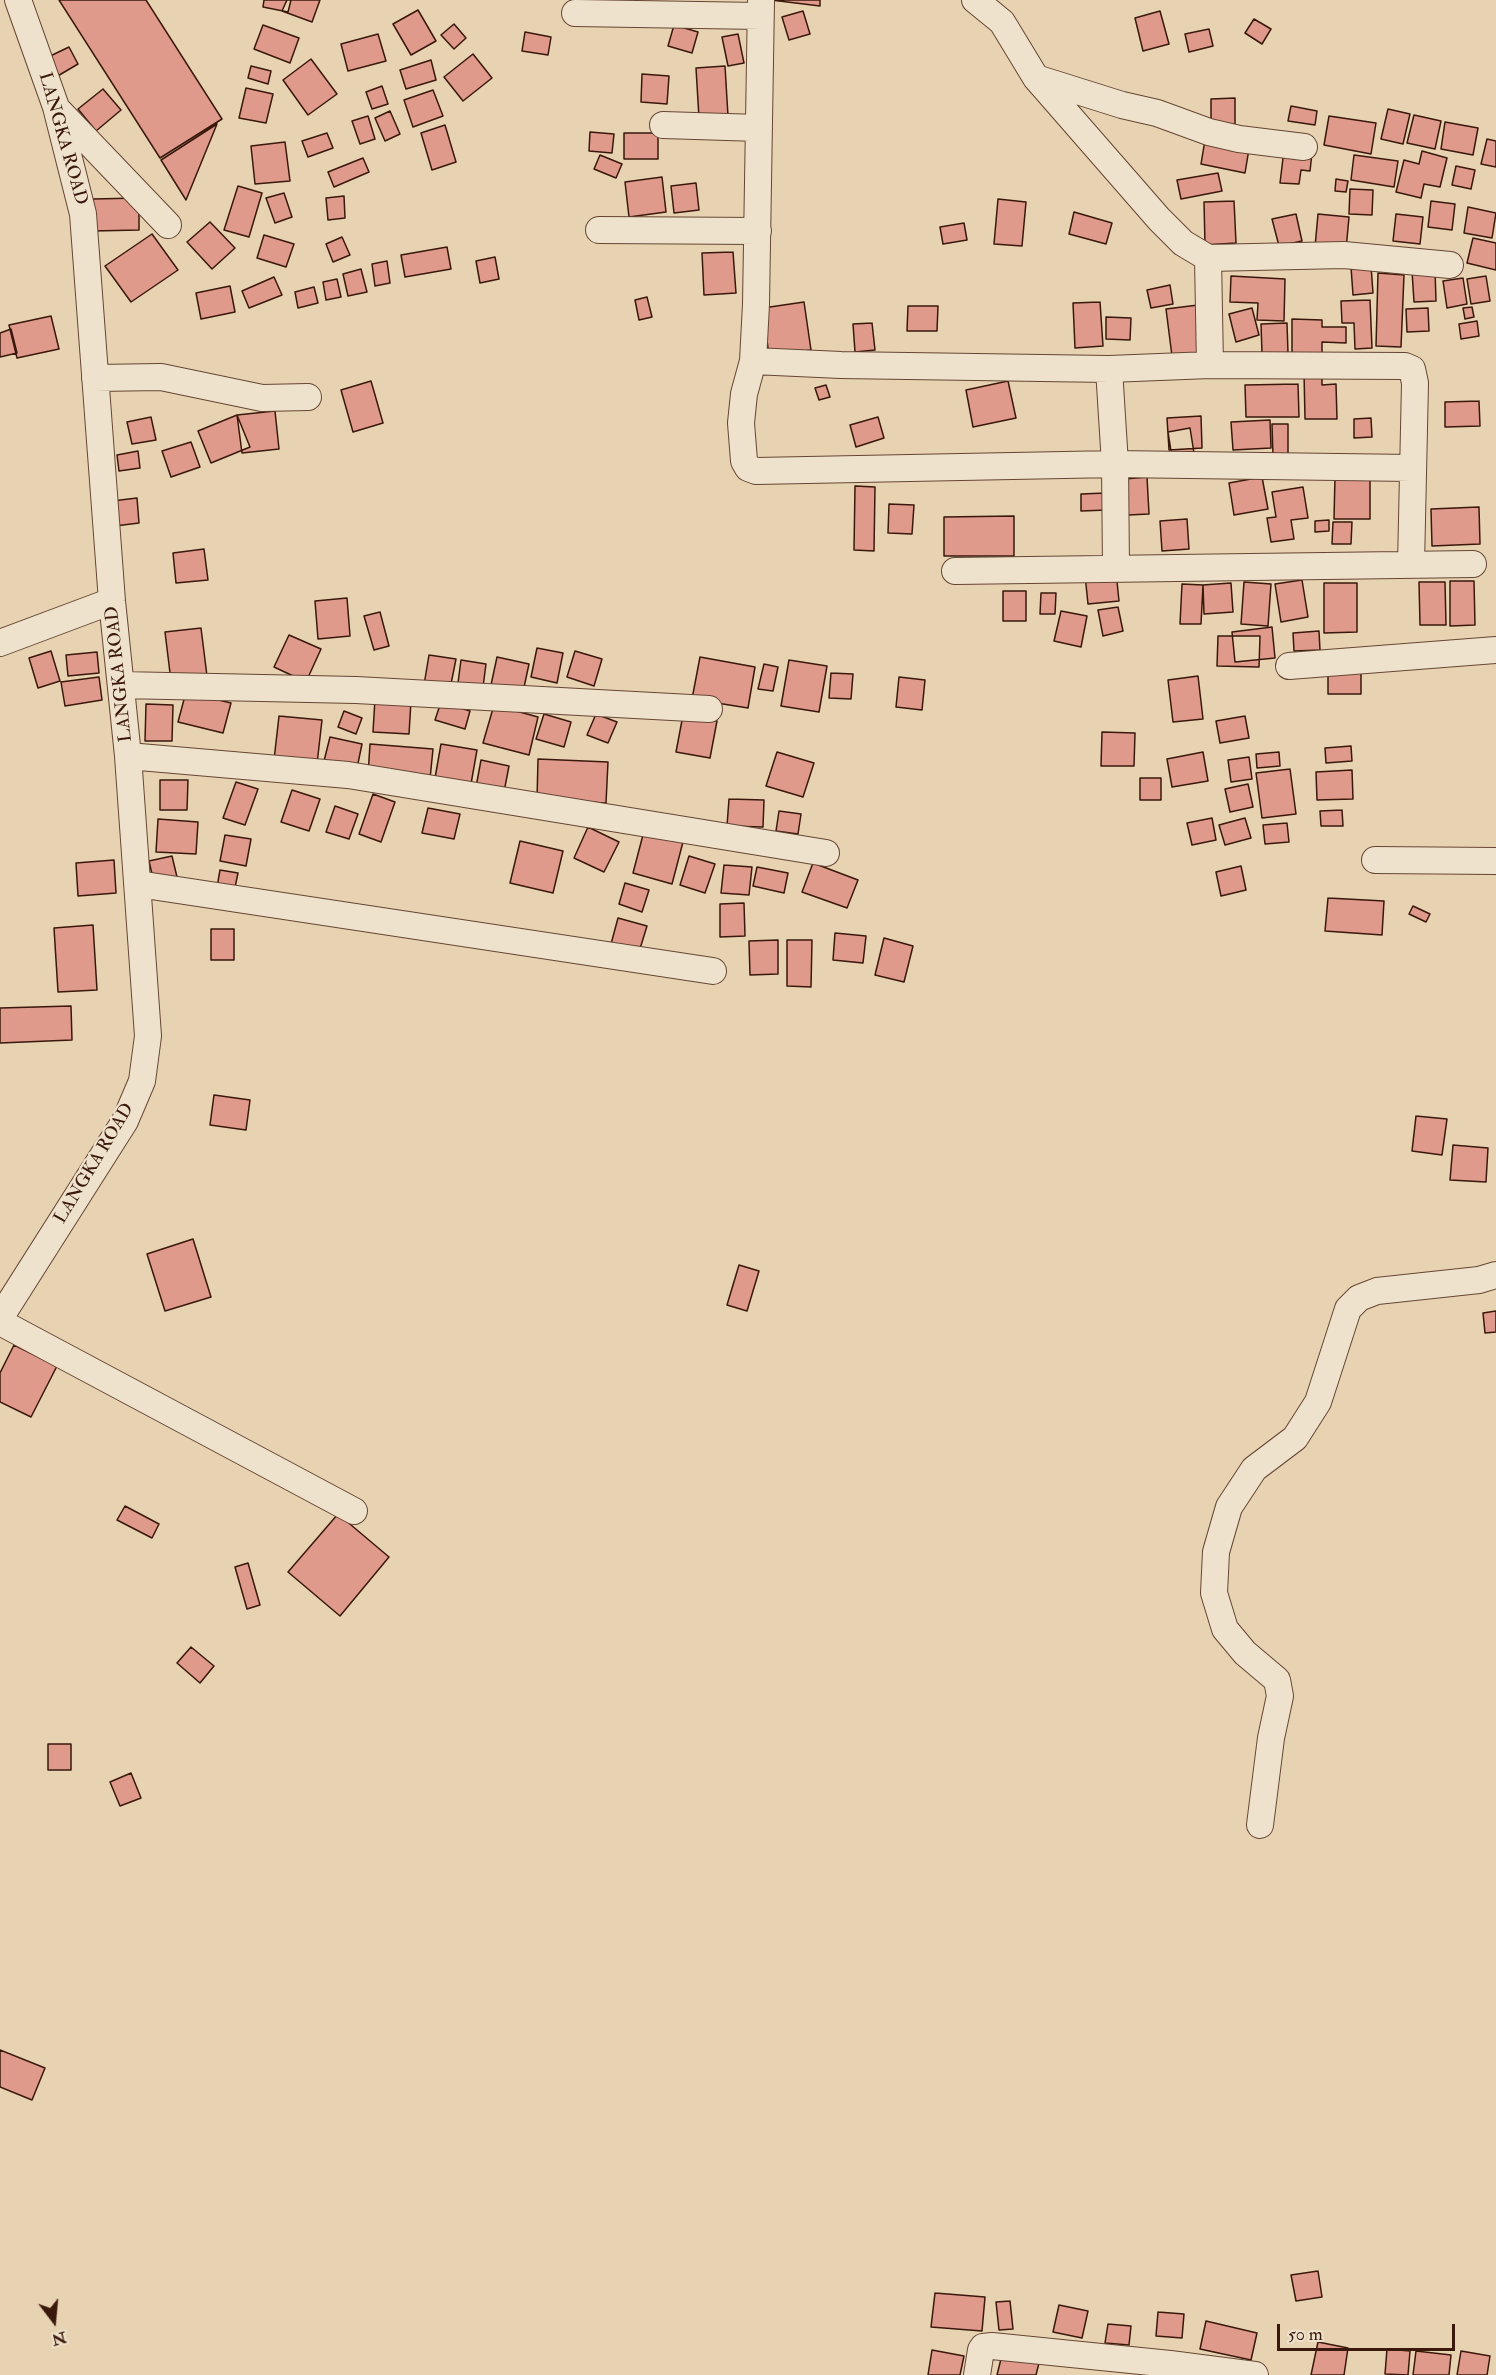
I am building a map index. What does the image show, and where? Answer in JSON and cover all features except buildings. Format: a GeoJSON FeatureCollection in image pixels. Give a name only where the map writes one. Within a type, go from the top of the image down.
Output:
{"type":"FeatureCollection","features":[{"type":"Feature","properties":{"kind":"street","name":"LANGKA ROAD"},"geometry":{"type":"LineString","coordinates":[[0,1320],[125,1121],[142,1081],[148,1036],[128,756],[112,601],[83,214],[56,106],[18,0]]}},
{"type":"Feature","properties":{"kind":"street"},"geometry":{"type":"LineString","coordinates":[[975,0],[1002,22],[1036,78],[1159,219],[1183,243],[1208,258],[1344,255],[1450,265]]}},
{"type":"Feature","properties":{"kind":"street"},"geometry":{"type":"LineString","coordinates":[[575,13],[760,8],[758,231],[753,362],[744,394],[741,423],[744,461],[748,468],[756,471],[1115,464],[1412,468]]}},
{"type":"Feature","properties":{"kind":"street"},"geometry":{"type":"LineString","coordinates":[[1036,78],[1122,105],[1157,113],[1239,140],[1304,147]]}},
{"type":"Feature","properties":{"kind":"street"},"geometry":{"type":"LineString","coordinates":[[56,106],[168,225]]}},
{"type":"Feature","properties":{"kind":"street"},"geometry":{"type":"LineString","coordinates":[[663,125],[759,128]]}},
{"type":"Feature","properties":{"kind":"street"},"geometry":{"type":"LineString","coordinates":[[599,230],[758,231]]}},
{"type":"Feature","properties":{"kind":"street"},"geometry":{"type":"LineString","coordinates":[[1208,258],[1210,365]]}},
{"type":"Feature","properties":{"kind":"street"},"geometry":{"type":"LineString","coordinates":[[753,362],[1109,369],[1210,365],[1398,365],[1412,369],[1415,383],[1412,565]]}},
{"type":"Feature","properties":{"kind":"street"},"geometry":{"type":"LineString","coordinates":[[1109,369],[1115,464],[1116,568]]}},
{"type":"Feature","properties":{"kind":"street"},"geometry":{"type":"LineString","coordinates":[[96,378],[160,376],[262,398],[308,397]]}},
{"type":"Feature","properties":{"kind":"street"},"geometry":{"type":"LineString","coordinates":[[955,571],[1473,564]]}},
{"type":"Feature","properties":{"kind":"street"},"geometry":{"type":"LineString","coordinates":[[0,643],[112,601]]}},
{"type":"Feature","properties":{"kind":"street"},"geometry":{"type":"LineString","coordinates":[[1289,666],[1496,650]]}},
{"type":"Feature","properties":{"kind":"street"},"geometry":{"type":"LineString","coordinates":[[121,685],[356,690],[710,709]]}},
{"type":"Feature","properties":{"kind":"street"},"geometry":{"type":"LineString","coordinates":[[128,756],[348,775],[826,853]]}},
{"type":"Feature","properties":{"kind":"street"},"geometry":{"type":"LineString","coordinates":[[1375,860],[1496,861]]}},
{"type":"Feature","properties":{"kind":"street"},"geometry":{"type":"LineString","coordinates":[[138,884],[713,971]]}},
{"type":"Feature","properties":{"kind":"street"},"geometry":{"type":"LineString","coordinates":[[1260,1825],[1271,1738],[1280,1696],[1278,1680],[1245,1653],[1225,1629],[1214,1593],[1215,1552],[1229,1507],[1254,1469],[1295,1438],[1318,1402],[1342,1324],[1348,1309],[1359,1298],[1377,1291],[1479,1280],[1496,1275]]}},
{"type":"Feature","properties":{"kind":"street"},"geometry":{"type":"LineString","coordinates":[[0,1320],[354,1511]]}},
{"type":"Feature","properties":{"kind":"street"},"geometry":{"type":"LineString","coordinates":[[977,2375],[979,2353],[983,2347],[1079,2365],[1255,2375]]}}]}
